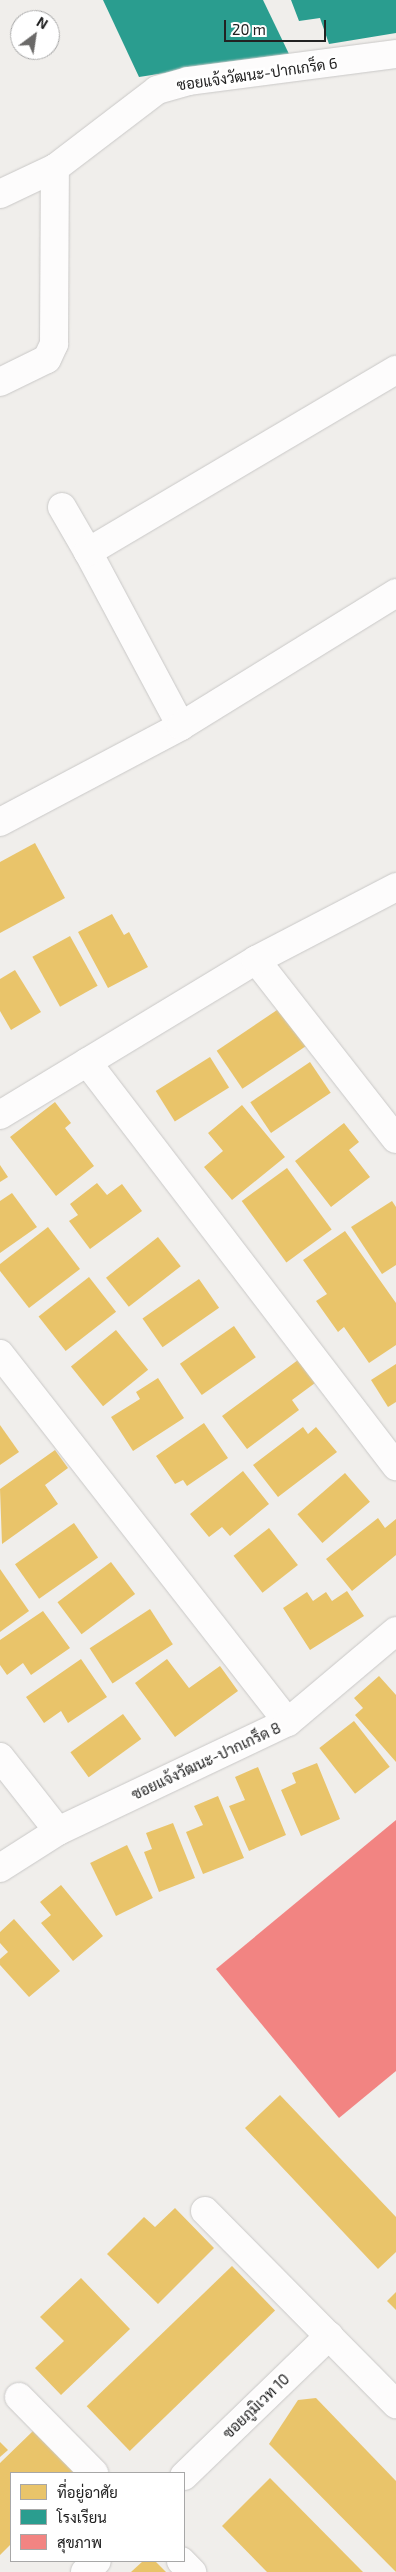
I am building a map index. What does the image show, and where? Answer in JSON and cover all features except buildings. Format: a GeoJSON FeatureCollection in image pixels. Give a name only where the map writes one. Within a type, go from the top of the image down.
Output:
{"type":"FeatureCollection","features":[{"type":"Feature","properties":{"kind":"street","name":"ซอยแจ้งวัฒนะ-ปากเกร็ด 6"},"geometry":{"type":"LineString","coordinates":[[0,194],[55,168],[157,90],[188,81],[396,54]]}},
{"type":"Feature","properties":{"kind":"street"},"geometry":{"type":"LineString","coordinates":[[0,382],[47,359],[54,344],[55,168]]}},
{"type":"Feature","properties":{"kind":"street"},"geometry":{"type":"LineString","coordinates":[[88,552],[396,370]]}},
{"type":"Feature","properties":{"kind":"street"},"geometry":{"type":"LineString","coordinates":[[62,507],[181,726]]}},
{"type":"Feature","properties":{"kind":"street"},"geometry":{"type":"LineString","coordinates":[[0,822],[181,726],[396,593]]}},
{"type":"Feature","properties":{"kind":"street"},"geometry":{"type":"LineString","coordinates":[[0,1115],[256,960],[396,887]]}},
{"type":"Feature","properties":{"kind":"street"},"geometry":{"type":"LineString","coordinates":[[256,960],[396,1139]]}},
{"type":"Feature","properties":{"kind":"street"},"geometry":{"type":"LineString","coordinates":[[87,1062],[396,1466]]}},
{"type":"Feature","properties":{"kind":"street"},"geometry":{"type":"LineString","coordinates":[[0,1354],[288,1722]]}},
{"type":"Feature","properties":{"kind":"street","name":"ซอยแจ้งวัฒนะ-ปากเกร็ด 8"},"geometry":{"type":"LineString","coordinates":[[0,1868],[58,1831],[288,1722],[396,1631]]}},
{"type":"Feature","properties":{"kind":"street"},"geometry":{"type":"LineString","coordinates":[[0,1757],[58,1831]]}},
{"type":"Feature","properties":{"kind":"street"},"geometry":{"type":"LineString","coordinates":[[205,2211],[396,2404]]}},
{"type":"Feature","properties":{"kind":"street","name":"ซอยภูมิเวท 10"},"geometry":{"type":"LineString","coordinates":[[185,2475],[329,2336]]}},
{"type":"Feature","properties":{"kind":"street"},"geometry":{"type":"LineString","coordinates":[[19,2397],[93,2472]]}},
{"type":"Feature","properties":{"kind":"street"},"geometry":{"type":"LineString","coordinates":[[85,2572],[96,2562]]}},
{"type":"Feature","properties":{"kind":"street"},"geometry":{"type":"LineString","coordinates":[[182,2562],[192,2572]]}}]}
